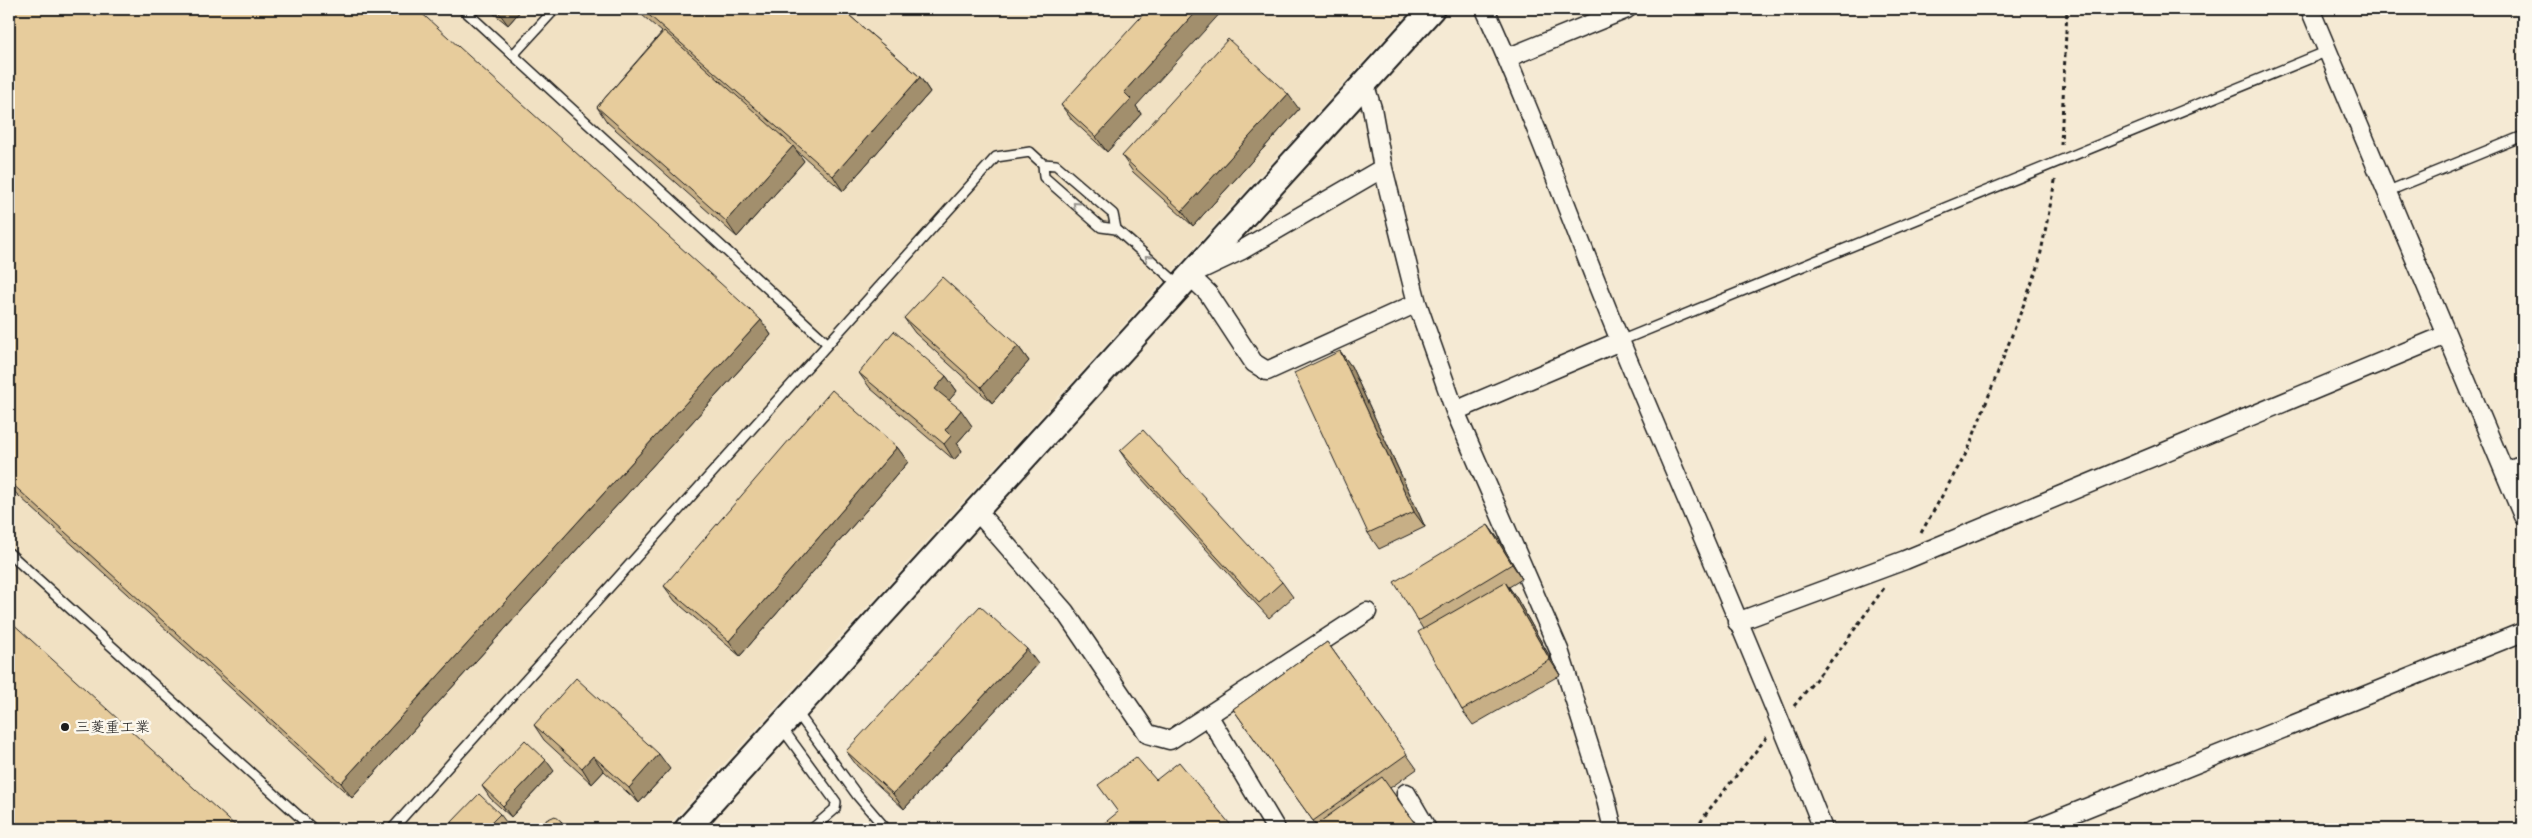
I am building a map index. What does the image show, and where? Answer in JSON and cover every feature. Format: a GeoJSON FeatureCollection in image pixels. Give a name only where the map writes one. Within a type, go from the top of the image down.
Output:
{"type":"FeatureCollection","features":[{"type":"Feature","properties":{"kind":"street"},"geometry":{"type":"LineString","coordinates":[[687,829],[1432,9]]}},
{"type":"Feature","properties":{"kind":"street"},"geometry":{"type":"LineString","coordinates":[[1485,9],[1507,58],[1620,341],[1737,622],[1781,720],[1823,829]]}},
{"type":"Feature","properties":{"kind":"street"},"geometry":{"type":"LineString","coordinates":[[1507,58],[1627,9]]}},
{"type":"Feature","properties":{"kind":"street"},"geometry":{"type":"LineString","coordinates":[[2310,9],[2523,516]]}},
{"type":"Feature","properties":{"kind":"street"},"geometry":{"type":"LineString","coordinates":[[1364,83],[1372,108],[1383,168],[1417,303],[1455,411],[1559,650],[1605,796],[1612,829]]}},
{"type":"Feature","properties":{"kind":"street"},"geometry":{"type":"LineString","coordinates":[[1185,281],[1383,168]]}},
{"type":"Feature","properties":{"kind":"street"},"geometry":{"type":"LineString","coordinates":[[1185,281],[1208,293],[1254,363],[1267,371],[1417,303]]}},
{"type":"Feature","properties":{"kind":"street"},"geometry":{"type":"LineString","coordinates":[[1737,622],[1905,560],[2446,335]]}},
{"type":"Feature","properties":{"kind":"street"},"geometry":{"type":"LineString","coordinates":[[1455,411],[1620,341]]}},
{"type":"Feature","properties":{"kind":"street"},"geometry":{"type":"LineString","coordinates":[[2506,472],[2523,465]]}},
{"type":"Feature","properties":{"kind":"street"},"geometry":{"type":"LineString","coordinates":[[976,510],[1065,612],[1148,734],[1170,740],[1367,612]]}},
{"type":"Feature","properties":{"kind":"street"},"geometry":{"type":"LineString","coordinates":[[2034,829],[2523,632]]}},
{"type":"Feature","properties":{"kind":"street"},"geometry":{"type":"LineString","coordinates":[[1208,715],[1276,829]]}},
{"type":"Feature","properties":{"kind":"street"},"geometry":{"type":"LineString","coordinates":[[1406,793],[1427,829]]}},
{"type":"Feature","properties":{"kind":"lane"},"geometry":{"type":"LineString","coordinates":[[463,9],[828,344]]}},
{"type":"Feature","properties":{"kind":"lane"},"geometry":{"type":"LineString","coordinates":[[514,55],[555,9]]}},
{"type":"Feature","properties":{"kind":"lane"},"geometry":{"type":"LineString","coordinates":[[1620,341],[2328,51]]}},
{"type":"Feature","properties":{"kind":"lane"},"geometry":{"type":"LineString","coordinates":[[2386,192],[2523,136]]}},
{"type":"Feature","properties":{"kind":"lane"},"geometry":{"type":"LineString","coordinates":[[392,829],[996,157],[1030,152],[1043,164],[1056,165],[1113,214],[1116,229]]}},
{"type":"Feature","properties":{"kind":"lane"},"geometry":{"type":"LineString","coordinates":[[1043,164],[1044,177],[1101,227],[1116,229],[1185,281]]}},
{"type":"Feature","properties":{"kind":"lane"},"geometry":{"type":"LineString","coordinates":[[9,553],[313,829]]}},
{"type":"Feature","properties":{"kind":"lane"},"geometry":{"type":"LineString","coordinates":[[788,718],[836,802],[835,809],[812,829]]}},
{"type":"Feature","properties":{"kind":"lane"},"geometry":{"type":"LineString","coordinates":[[788,718],[886,829]]}},
{"type":"Feature","properties":{"kind":"path"},"geometry":{"type":"LineString","coordinates":[[1696,829],[1708,811],[1781,720],[1842,647],[1905,560],[1968,450],[2038,268],[2060,161],[2067,9]]}},
{"type":"Feature","properties":{"kind":"shaded area"},"geometry":{"type":"Polygon","coordinates":[[[9,9],[1411,9],[665,829],[9,829],[9,9]]]}},
{"type":"Feature","properties":{"kind":"building"},"geometry":{"type":"Polygon","coordinates":[[[9,9],[417,9],[761,320],[341,783],[9,481],[9,9]]]}},
{"type":"Feature","properties":{"kind":"building"},"geometry":{"type":"Polygon","coordinates":[[[642,9],[842,9],[920,77],[833,176],[642,9]]]}},
{"type":"Feature","properties":{"kind":"building"},"geometry":{"type":"Polygon","coordinates":[[[1148,9],[1199,9],[1124,92],[1131,99],[1096,137],[1061,105],[1148,9]]]}},
{"type":"Feature","properties":{"kind":"building"},"geometry":{"type":"Polygon","coordinates":[[[664,31],[793,146],[726,221],[597,107],[664,31]]]}},
{"type":"Feature","properties":{"kind":"building"},"geometry":{"type":"Polygon","coordinates":[[[1228,39],[1288,94],[1182,211],[1122,156],[1228,39]]]}},
{"type":"Feature","properties":{"kind":"building"},"geometry":{"type":"Polygon","coordinates":[[[942,277],[1018,346],[981,387],[904,318],[942,277]]]}},
{"type":"Feature","properties":{"kind":"building"},"geometry":{"type":"Polygon","coordinates":[[[894,331],[946,376],[935,389],[961,410],[945,430],[951,436],[944,444],[859,373],[894,331]]]}},
{"type":"Feature","properties":{"kind":"building"},"geometry":{"type":"Polygon","coordinates":[[[1340,351],[1414,512],[1368,533],[1294,373],[1340,351]]]}},
{"type":"Feature","properties":{"kind":"building"},"geometry":{"type":"Polygon","coordinates":[[[832,390],[897,447],[729,641],[664,586],[832,390]]]}},
{"type":"Feature","properties":{"kind":"building"},"geometry":{"type":"Polygon","coordinates":[[[1143,430],[1282,582],[1259,603],[1120,451],[1143,430]]]}},
{"type":"Feature","properties":{"kind":"building"},"geometry":{"type":"Polygon","coordinates":[[[1488,525],[1512,564],[1418,621],[1394,582],[1488,525]]]}},
{"type":"Feature","properties":{"kind":"building"},"geometry":{"type":"Polygon","coordinates":[[[1505,582],[1550,660],[1462,710],[1418,632],[1505,582]]]}},
{"type":"Feature","properties":{"kind":"building"},"geometry":{"type":"Polygon","coordinates":[[[980,606],[1027,649],[893,794],[846,751],[980,606]]]}},
{"type":"Feature","properties":{"kind":"building","name":"三菱重工業"},"geometry":{"type":"Polygon","coordinates":[[[9,620],[239,829],[9,829],[9,620]]]}},
{"type":"Feature","properties":{"kind":"building"},"geometry":{"type":"Polygon","coordinates":[[[1327,642],[1407,754],[1313,821],[1233,709],[1327,642]]]}},
{"type":"Feature","properties":{"kind":"building"},"geometry":{"type":"Polygon","coordinates":[[[576,678],[659,754],[629,788],[593,756],[582,768],[534,725],[576,678]]]}},
{"type":"Feature","properties":{"kind":"building"},"geometry":{"type":"Polygon","coordinates":[[[525,740],[546,760],[503,806],[482,786],[525,740]]]}},
{"type":"Feature","properties":{"kind":"building"},"geometry":{"type":"Polygon","coordinates":[[[1136,757],[1156,780],[1179,762],[1234,829],[1097,829],[1118,812],[1098,785],[1136,757]]]}},
{"type":"Feature","properties":{"kind":"building"},"geometry":{"type":"Polygon","coordinates":[[[1382,777],[1418,828],[1310,829],[1382,777]]]}},
{"type":"Feature","properties":{"kind":"building"},"geometry":{"type":"Polygon","coordinates":[[[479,794],[500,814],[485,829],[455,829],[450,824],[479,794]]]}},
{"type":"Feature","properties":{"kind":"building"},"geometry":{"type":"Polygon","coordinates":[[[555,816],[561,821],[562,826],[559,829],[546,828],[546,820],[555,816]]]}},
{"type":"Feature","properties":{"kind":"place","name":"三菱重工業"},"geometry":{"type":"Point","coordinates":[65,727]}}]}
